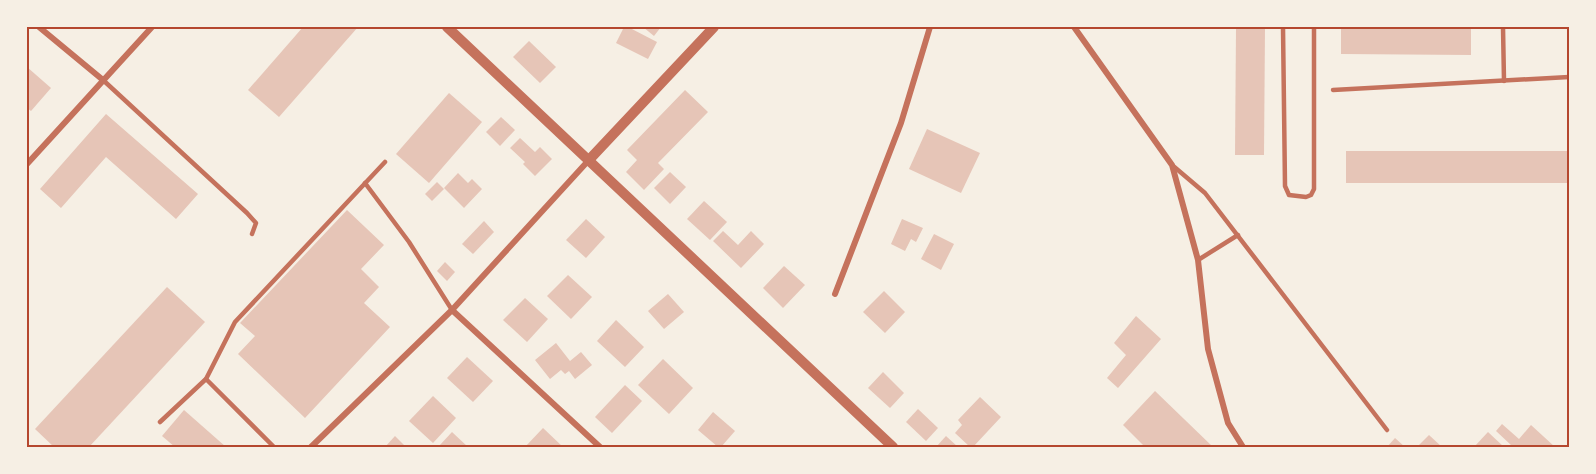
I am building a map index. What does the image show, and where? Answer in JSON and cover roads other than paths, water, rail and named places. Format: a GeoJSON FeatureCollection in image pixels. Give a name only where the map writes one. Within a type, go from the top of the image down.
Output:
{"type":"FeatureCollection","features":[{"type":"Feature","properties":{"kind":"street"},"geometry":{"type":"LineString","coordinates":[[39,27],[103,81]]}},
{"type":"Feature","properties":{"kind":"street"},"geometry":{"type":"LineString","coordinates":[[27,164],[152,27]]}},
{"type":"Feature","properties":{"kind":"street"},"geometry":{"type":"LineString","coordinates":[[447,27],[893,447]]}},
{"type":"Feature","properties":{"kind":"street"},"geometry":{"type":"LineString","coordinates":[[311,447],[452,310],[714,27]]}},
{"type":"Feature","properties":{"kind":"street"},"geometry":{"type":"LineString","coordinates":[[836,294],[901,123],[930,27]]}},
{"type":"Feature","properties":{"kind":"street"},"geometry":{"type":"LineString","coordinates":[[1074,27],[1172,165],[1198,260],[1208,349],[1228,423],[1244,447]]}},
{"type":"Feature","properties":{"kind":"street"},"geometry":{"type":"LineString","coordinates":[[452,310],[600,447]]}},
{"type":"Feature","properties":{"kind":"lane"},"geometry":{"type":"LineString","coordinates":[[1283,27],[1285,186],[1289,195],[1306,196],[1311,195],[1314,189],[1314,27]]}},
{"type":"Feature","properties":{"kind":"lane"},"geometry":{"type":"LineString","coordinates":[[1503,27],[1504,81]]}},
{"type":"Feature","properties":{"kind":"lane"},"geometry":{"type":"LineString","coordinates":[[1333,90],[1569,77]]}},
{"type":"Feature","properties":{"kind":"lane"},"geometry":{"type":"LineString","coordinates":[[103,81],[247,213],[256,223],[252,234]]}},
{"type":"Feature","properties":{"kind":"lane"},"geometry":{"type":"LineString","coordinates":[[160,422],[206,379],[235,322],[385,162]]}},
{"type":"Feature","properties":{"kind":"lane"},"geometry":{"type":"LineString","coordinates":[[1172,165],[1205,193],[1387,430]]}},
{"type":"Feature","properties":{"kind":"lane"},"geometry":{"type":"LineString","coordinates":[[364,183],[409,242],[452,310]]}},
{"type":"Feature","properties":{"kind":"lane"},"geometry":{"type":"LineString","coordinates":[[1198,260],[1238,235]]}},
{"type":"Feature","properties":{"kind":"lane"},"geometry":{"type":"LineString","coordinates":[[206,379],[274,447]]}}]}
